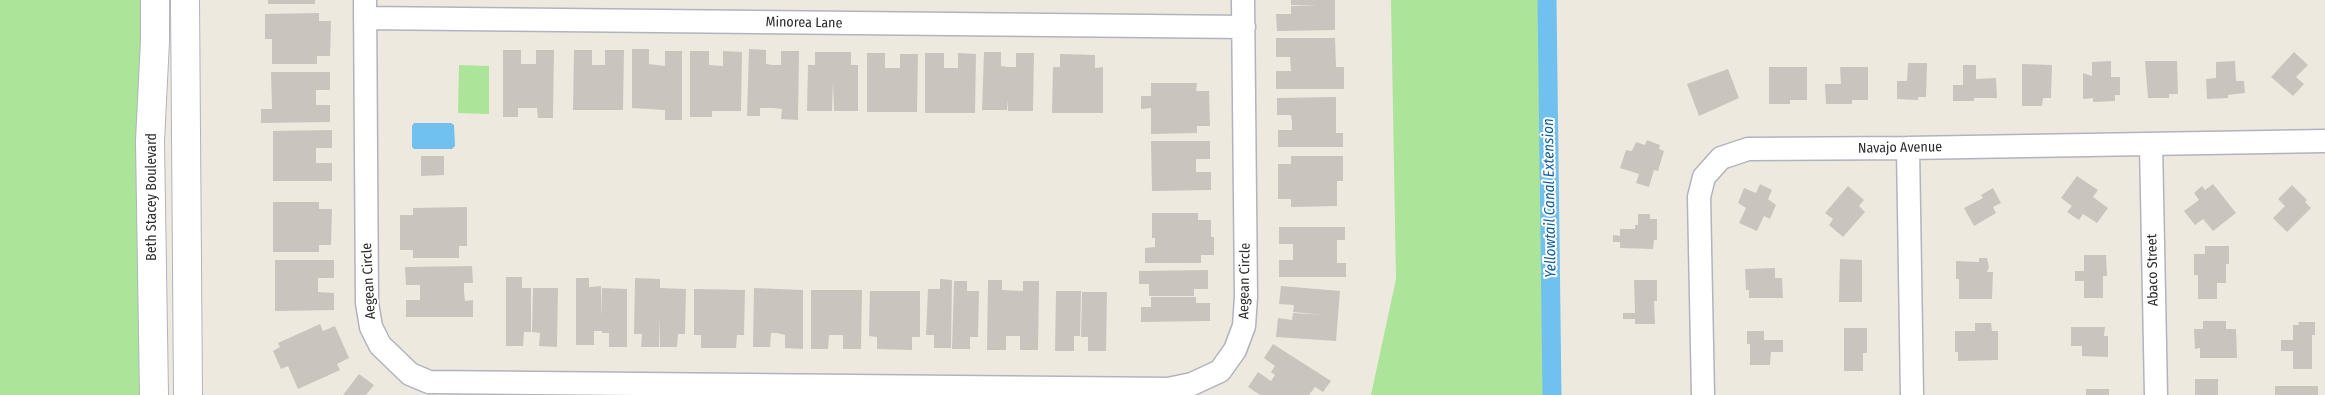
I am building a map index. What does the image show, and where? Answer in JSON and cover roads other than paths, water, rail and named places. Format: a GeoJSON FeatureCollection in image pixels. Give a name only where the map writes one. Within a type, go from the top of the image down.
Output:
{"type":"FeatureCollection","features":[{"type":"Feature","properties":{"kind":"street","name":"Beth Stacey Boulevard"},"geometry":{"type":"LineString","coordinates":[[154,395],[150,140],[155,61],[155,0]]}},
{"type":"Feature","properties":{"kind":"street"},"geometry":{"type":"LineString","coordinates":[[185,0],[188,395]]}},
{"type":"Feature","properties":{"kind":"street","name":"Aegean Circle"},"geometry":{"type":"LineString","coordinates":[[365,9],[367,303],[371,327],[380,345],[410,374],[429,382],[1168,389],[1192,384],[1220,371],[1235,350],[1244,326],[1246,297],[1243,0]]}},
{"type":"Feature","properties":{"kind":"street","name":"Minorea Lane"},"geometry":{"type":"LineString","coordinates":[[365,9],[1244,27]]}},
{"type":"Feature","properties":{"kind":"street","name":"Navajo Avenue"},"geometry":{"type":"LineString","coordinates":[[1703,395],[1699,197],[1704,177],[1721,158],[1748,149],[2325,141]]}},
{"type":"Feature","properties":{"kind":"street","name":"Abaco Street"},"geometry":{"type":"LineString","coordinates":[[2151,144],[2156,395]]}},
{"type":"Feature","properties":{"kind":"street"},"geometry":{"type":"LineString","coordinates":[[1908,148],[1912,395]]}},
{"type":"Feature","properties":{"kind":"water"},"geometry":{"type":"Polygon","coordinates":[[[414,123],[451,123],[454,125],[455,146],[452,149],[414,149],[412,147],[412,126],[414,123]]]}},
{"type":"Feature","properties":{"kind":"waterway","name":"Yellowtail Canal Extension"},"geometry":{"type":"LineString","coordinates":[[1547,0],[1552,395]]}}]}
